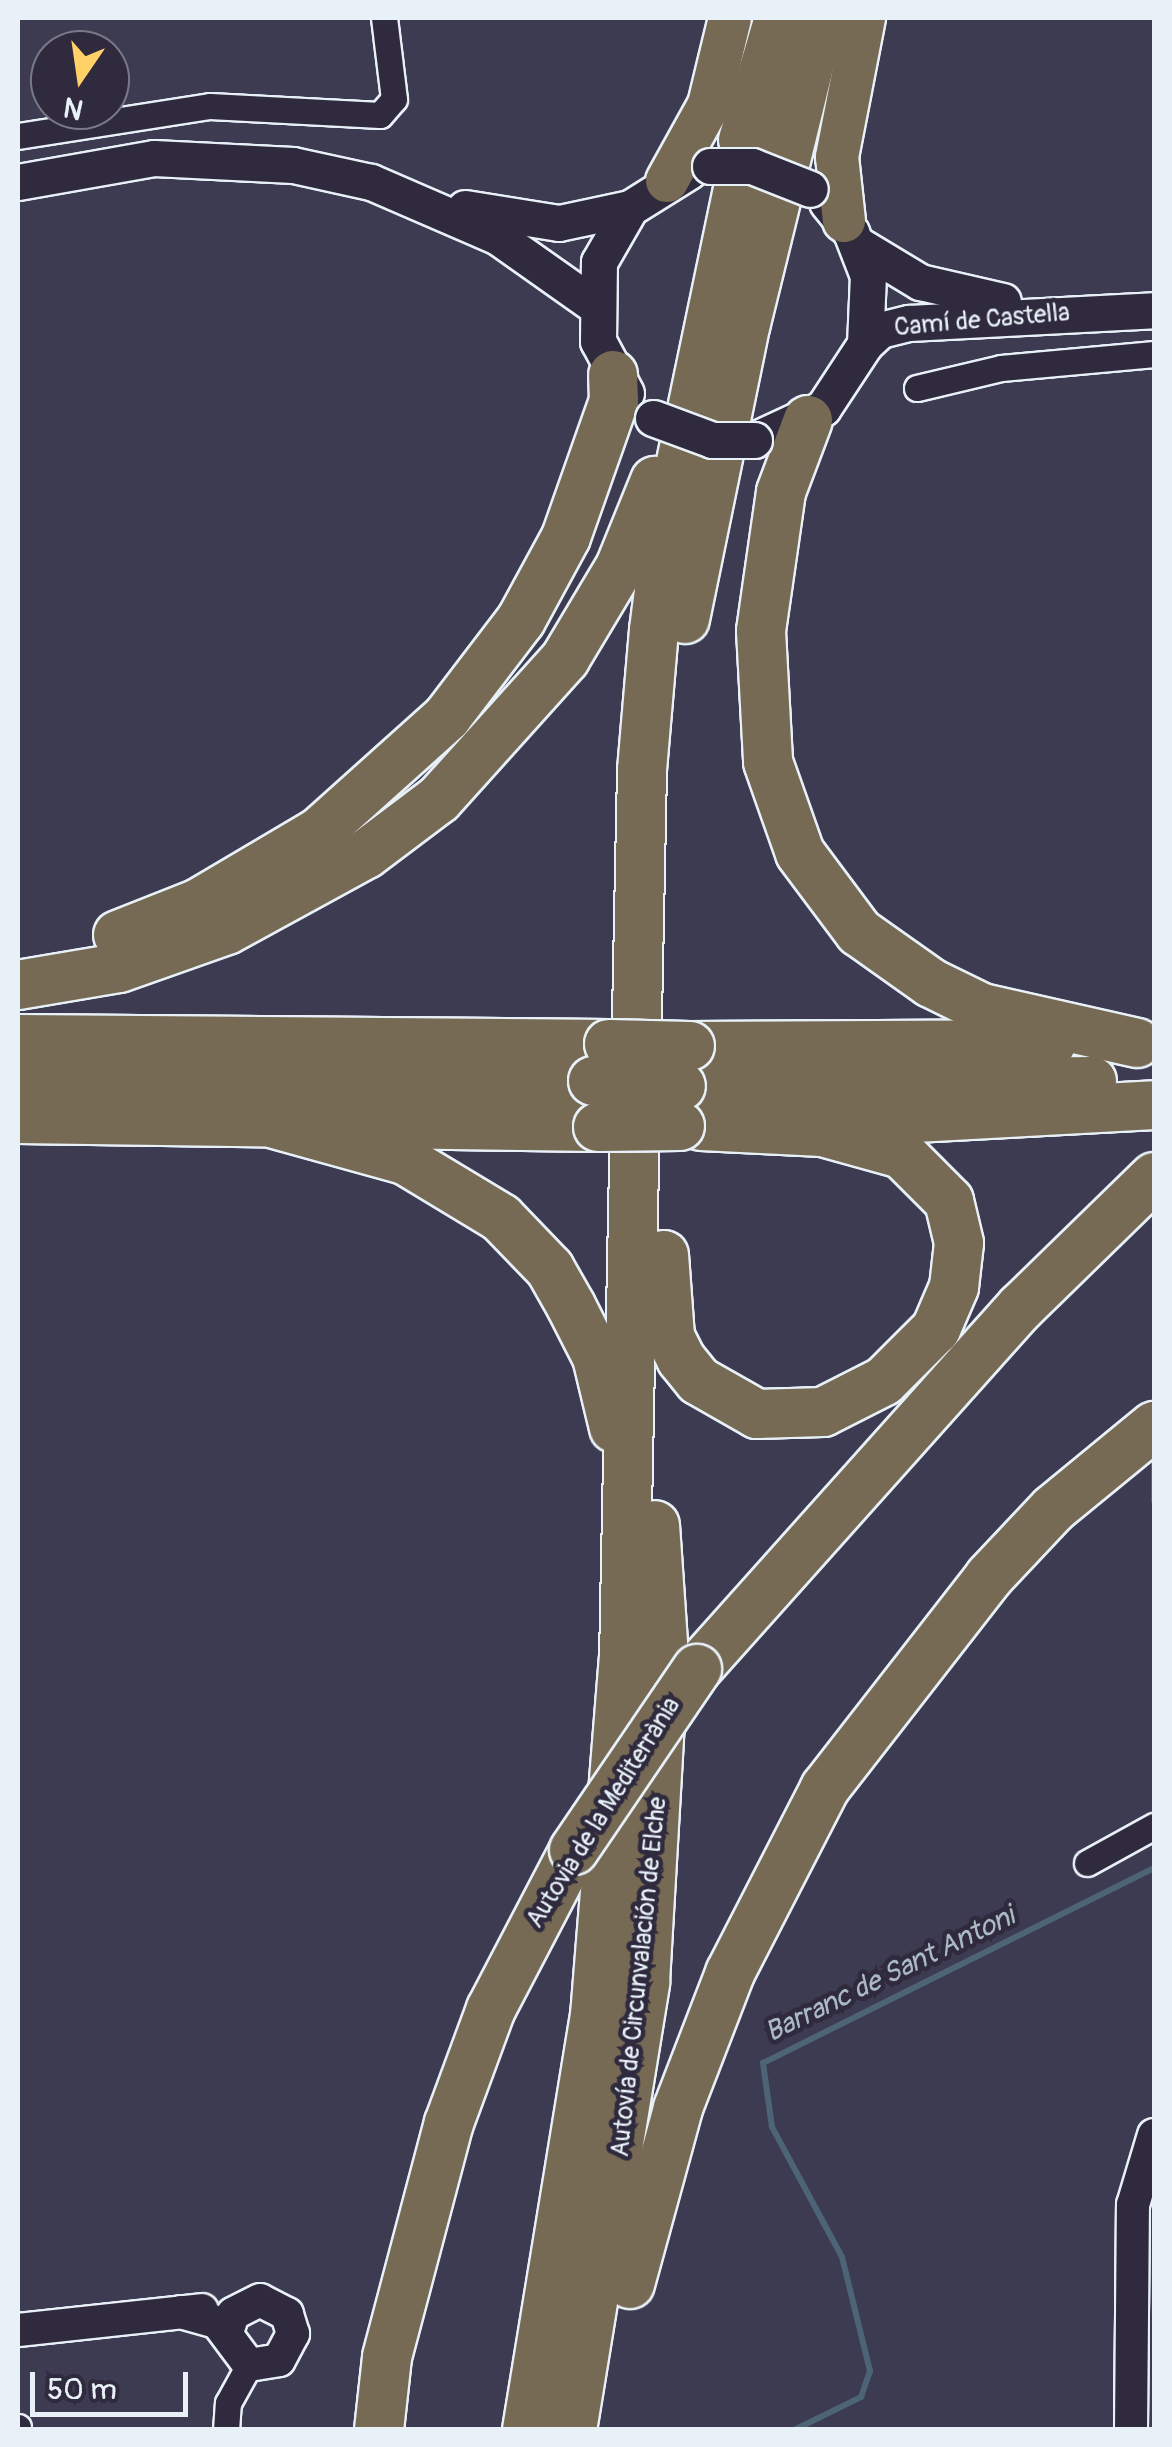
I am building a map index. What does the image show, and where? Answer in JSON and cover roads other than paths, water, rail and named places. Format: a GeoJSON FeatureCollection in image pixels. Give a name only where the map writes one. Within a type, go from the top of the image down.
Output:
{"type":"FeatureCollection","features":[{"type":"Feature","properties":{"kind":"highway"},"geometry":{"type":"LineString","coordinates":[[667,180],[710,104],[730,18]]}},
{"type":"Feature","properties":{"kind":"highway"},"geometry":{"type":"LineString","coordinates":[[18,985],[119,968],[284,904],[439,799],[532,704],[595,612],[653,489],[779,18]]}},
{"type":"Feature","properties":{"kind":"highway"},"geometry":{"type":"LineString","coordinates":[[18,1040],[600,1084],[682,1097],[867,1140],[931,1176],[956,1224],[954,1287],[936,1328],[884,1381],[823,1412],[757,1414],[699,1381],[681,1359],[664,1299],[682,1097],[664,808],[682,633],[746,323],[821,18]]}},
{"type":"Feature","properties":{"kind":"highway"},"geometry":{"type":"LineString","coordinates":[[851,232],[836,157],[864,18]]}},
{"type":"Feature","properties":{"kind":"highway"},"geometry":{"type":"LineString","coordinates":[[628,1558],[642,770],[654,630],[666,529],[754,113]]}},
{"type":"Feature","properties":{"kind":"highway"},"geometry":{"type":"LineString","coordinates":[[18,962],[200,903],[319,832],[409,755],[488,666],[546,576],[600,450],[614,401],[612,375]]}},
{"type":"Feature","properties":{"kind":"highway"},"geometry":{"type":"LineString","coordinates":[[808,420],[781,492],[760,630],[768,762],[800,853],[859,932],[931,983],[1144,1077]]}},
{"type":"Feature","properties":{"kind":"highway"},"geometry":{"type":"LineString","coordinates":[[682,1097],[1144,1077]]}},
{"type":"Feature","properties":{"kind":"highway"},"geometry":{"type":"LineString","coordinates":[[18,1078],[600,1084],[682,1097],[1144,1077]]}},
{"type":"Feature","properties":{"kind":"highway"},"geometry":{"type":"LineString","coordinates":[[18,1119],[275,1124],[600,1084]]}},
{"type":"Feature","properties":{"kind":"highway","name":"Autovía de Circunvalación de Elche"},"geometry":{"type":"LineString","coordinates":[[572,2430],[630,2101],[661,1780],[650,1229],[682,1097]]}},
{"type":"Feature","properties":{"kind":"highway"},"geometry":{"type":"LineString","coordinates":[[275,1124],[360,1143],[448,1180],[501,1218],[550,1269],[610,1395],[628,1558]]}},
{"type":"Feature","properties":{"kind":"highway","name":"Autovia de la Mediterrània"},"geometry":{"type":"LineString","coordinates":[[379,2430],[423,2200],[492,2008],[574,1850],[697,1669],[1021,1307],[1154,1178]]}},
{"type":"Feature","properties":{"kind":"highway"},"geometry":{"type":"LineString","coordinates":[[597,2430],[678,2108],[785,1859],[825,1788],[928,1652],[1052,1510],[1154,1426]]}},
{"type":"Feature","properties":{"kind":"highway","name":"Autovía de Circunvalación de Elche"},"geometry":{"type":"LineString","coordinates":[[527,2430],[595,2016],[628,1558]]}},
{"type":"Feature","properties":{"kind":"main road"},"geometry":{"type":"LineString","coordinates":[[18,182],[154,158],[232,159],[559,223],[630,208]]}},
{"type":"Feature","properties":{"kind":"main road"},"geometry":{"type":"LineString","coordinates":[[710,166],[762,168],[810,188],[851,232],[870,293],[865,344],[849,379],[808,420],[754,440],[712,440],[653,418],[612,375],[592,304],[606,242],[630,208],[667,180],[710,166]]}},
{"type":"Feature","properties":{"kind":"main road"},"geometry":{"type":"LineString","coordinates":[[388,190],[498,237],[592,304]]}},
{"type":"Feature","properties":{"kind":"main road","name":"Camí de Castella"},"geometry":{"type":"LineString","coordinates":[[851,232],[920,282],[967,297],[1104,311]]}},
{"type":"Feature","properties":{"kind":"main road","name":"Camí de Castella"},"geometry":{"type":"LineString","coordinates":[[865,344],[880,330],[909,323],[1154,310]]}},
{"type":"Feature","properties":{"kind":"street"},"geometry":{"type":"LineString","coordinates":[[18,136],[210,106],[380,115],[394,99],[384,18]]}},
{"type":"Feature","properties":{"kind":"street"},"geometry":{"type":"LineString","coordinates":[[917,388],[1001,368],[1154,354]]}},
{"type":"Feature","properties":{"kind":"street"},"geometry":{"type":"LineString","coordinates":[[1087,1863],[1154,1826]]}},
{"type":"Feature","properties":{"kind":"street"},"geometry":{"type":"LineString","coordinates":[[1132,2430],[1133,2206],[1154,2134]]}},
{"type":"Feature","properties":{"kind":"street"},"geometry":{"type":"LineString","coordinates":[[260,2300],[279,2307],[291,2324],[291,2344],[279,2360],[249,2364],[233,2352],[230,2323],[260,2300]]}},
{"type":"Feature","properties":{"kind":"street"},"geometry":{"type":"LineString","coordinates":[[18,2330],[181,2312],[230,2323]]}},
{"type":"Feature","properties":{"kind":"street"},"geometry":{"type":"LineString","coordinates":[[226,2430],[228,2404],[249,2364]]}},
{"type":"Feature","properties":{"kind":"waterway","name":"Barranc de Sant Antoni"},"geometry":{"type":"LineString","coordinates":[[1154,1460],[1154,1501]]}},
{"type":"Feature","properties":{"kind":"waterway","name":"Barranc de Sant Antoni"},"geometry":{"type":"LineString","coordinates":[[794,2430],[861,2397],[870,2371],[842,2257],[772,2127],[763,2063],[1154,1868]]}}]}
